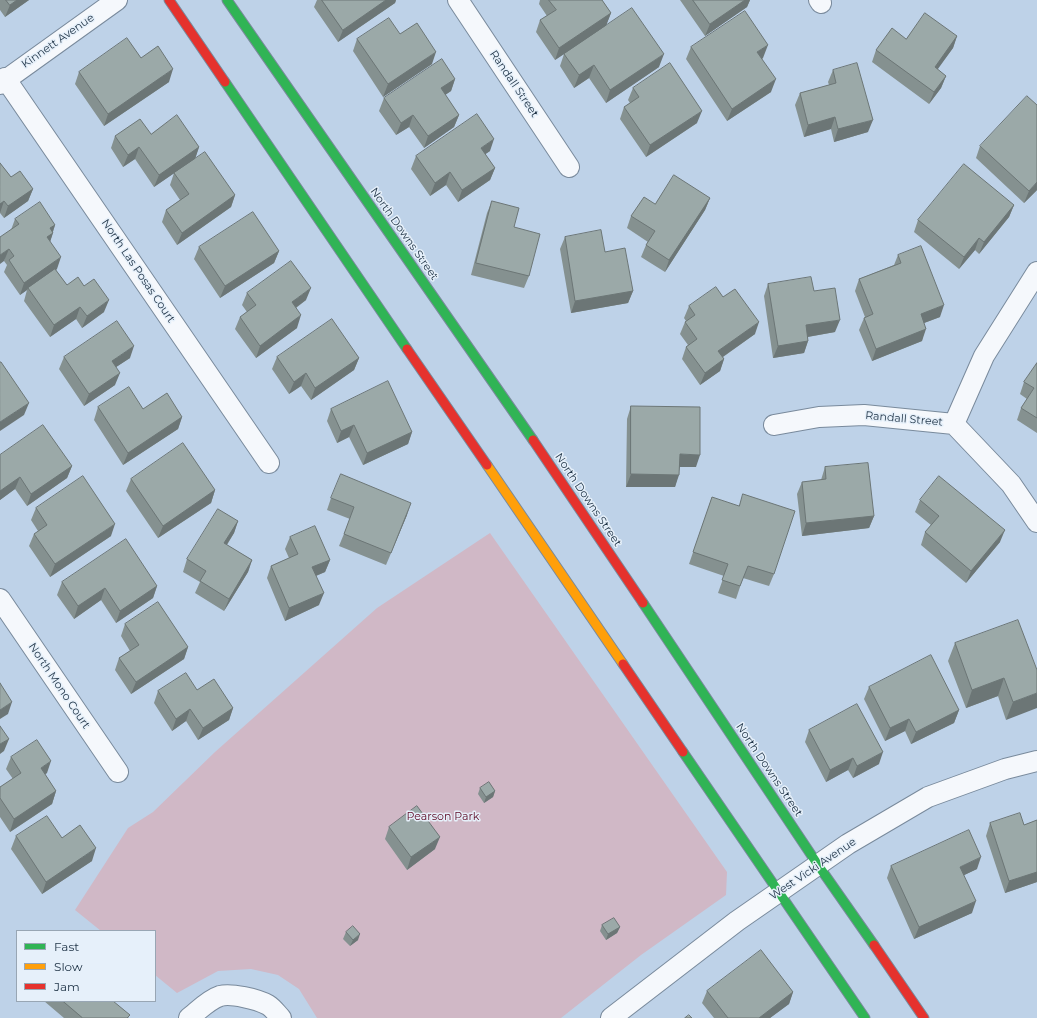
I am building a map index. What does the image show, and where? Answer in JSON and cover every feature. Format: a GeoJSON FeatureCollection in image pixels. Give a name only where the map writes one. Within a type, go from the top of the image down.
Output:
{"type":"FeatureCollection","features":[{"type":"Feature","properties":{"kind":"street","name":"Kinnett Avenue"},"geometry":{"type":"LineString","coordinates":[[3,81],[117,0]]}},
{"type":"Feature","properties":{"kind":"street"},"geometry":{"type":"LineString","coordinates":[[169,0],[865,1018]]}},
{"type":"Feature","properties":{"kind":"street","name":"North Downs Street"},"geometry":{"type":"LineString","coordinates":[[227,0],[566,488],[818,865],[924,1018]]}},
{"type":"Feature","properties":{"kind":"street","name":"Randall Street"},"geometry":{"type":"LineString","coordinates":[[458,0],[569,167]]}},
{"type":"Feature","properties":{"kind":"street","name":"North Las Posas Court"},"geometry":{"type":"LineString","coordinates":[[3,81],[270,463]]}},
{"type":"Feature","properties":{"kind":"street"},"geometry":{"type":"LineString","coordinates":[[954,424],[984,356],[1037,272]]}},
{"type":"Feature","properties":{"kind":"street","name":"Randall Street"},"geometry":{"type":"LineString","coordinates":[[774,425],[819,417],[864,415],[954,424],[1011,484],[1037,522]]}},
{"type":"Feature","properties":{"kind":"street","name":"North Mono Court"},"geometry":{"type":"LineString","coordinates":[[0,600],[118,772]]}},
{"type":"Feature","properties":{"kind":"street","name":"West Vicki Avenue"},"geometry":{"type":"LineString","coordinates":[[611,1018],[737,921],[848,844],[928,797],[1005,769],[1037,761]]}},
{"type":"Feature","properties":{"kind":"street"},"geometry":{"type":"LineString","coordinates":[[189,1018],[206,1004],[220,996],[234,996],[253,1000],[269,1006],[281,1018]]}},
{"type":"Feature","properties":{"kind":"green space","name":"Pearson Park"},"geometry":{"type":"Polygon","coordinates":[[[490,533],[727,872],[726,895],[641,955],[561,1018],[317,1018],[299,989],[278,975],[251,969],[218,971],[177,993],[156,976],[156,930],[100,930],[75,910],[128,828],[153,812],[215,752],[377,608],[490,533]]]}},
{"type":"Feature","properties":{"kind":"building"},"geometry":{"type":"Polygon","coordinates":[[[6,0],[17,0],[10,5],[6,0]]]}},
{"type":"Feature","properties":{"kind":"building"},"geometry":{"type":"Polygon","coordinates":[[[322,0],[386,0],[343,30],[322,0]]]}},
{"type":"Feature","properties":{"kind":"building"},"geometry":{"type":"Polygon","coordinates":[[[549,0],[602,0],[611,13],[559,48],[540,20],[556,10],[549,0]]]}},
{"type":"Feature","properties":{"kind":"building"},"geometry":{"type":"Polygon","coordinates":[[[693,0],[745,0],[710,24],[693,0]]]}},
{"type":"Feature","properties":{"kind":"building"},"geometry":{"type":"Polygon","coordinates":[[[632,8],[664,54],[610,90],[594,65],[579,75],[564,54],[632,8]]]}},
{"type":"Feature","properties":{"kind":"building"},"geometry":{"type":"Polygon","coordinates":[[[745,11],[768,45],[757,52],[776,79],[732,109],[691,47],[745,11]]]}},
{"type":"Feature","properties":{"kind":"building"},"geometry":{"type":"Polygon","coordinates":[[[925,13],[957,36],[935,67],[946,76],[934,92],[876,50],[892,28],[906,39],[925,13]]]}},
{"type":"Feature","properties":{"kind":"building"},"geometry":{"type":"Polygon","coordinates":[[[389,18],[400,34],[417,23],[436,52],[388,84],[357,39],[389,18]]]}},
{"type":"Feature","properties":{"kind":"building"},"geometry":{"type":"Polygon","coordinates":[[[127,38],[141,58],[158,46],[173,69],[108,114],[79,72],[127,38]]]}},
{"type":"Feature","properties":{"kind":"building"},"geometry":{"type":"Polygon","coordinates":[[[442,59],[455,79],[441,88],[459,115],[428,136],[413,115],[401,123],[384,98],[442,59]]]}},
{"type":"Feature","properties":{"kind":"building"},"geometry":{"type":"Polygon","coordinates":[[[670,63],[702,111],[650,145],[624,107],[639,97],[633,88],[670,63]]]}},
{"type":"Feature","properties":{"kind":"building"},"geometry":{"type":"Polygon","coordinates":[[[857,63],[873,120],[838,129],[835,117],[808,125],[800,93],[836,83],[833,70],[857,63]]]}},
{"type":"Feature","properties":{"kind":"building"},"geometry":{"type":"Polygon","coordinates":[[[1027,96],[1037,105],[1037,182],[1029,191],[980,146],[1027,96]]]}},
{"type":"Feature","properties":{"kind":"building"},"geometry":{"type":"Polygon","coordinates":[[[477,114],[494,139],[481,148],[495,168],[462,190],[450,172],[435,183],[416,156],[477,114]]]}},
{"type":"Feature","properties":{"kind":"building"},"geometry":{"type":"Polygon","coordinates":[[[177,115],[199,147],[159,175],[139,147],[128,155],[115,136],[140,119],[151,134],[177,115]]]}},
{"type":"Feature","properties":{"kind":"building"},"geometry":{"type":"Polygon","coordinates":[[[205,152],[235,195],[182,233],[166,210],[189,194],[174,173],[205,152]]]}},
{"type":"Feature","properties":{"kind":"building"},"geometry":{"type":"Polygon","coordinates":[[[0,163],[11,177],[20,171],[33,189],[8,206],[4,201],[0,204],[0,163]]]}},
{"type":"Feature","properties":{"kind":"building"},"geometry":{"type":"Polygon","coordinates":[[[964,164],[1014,205],[984,242],[979,238],[964,257],[918,220],[964,164]]]}},
{"type":"Feature","properties":{"kind":"building"},"geometry":{"type":"Polygon","coordinates":[[[674,175],[710,198],[669,260],[646,245],[655,231],[631,216],[644,197],[655,204],[674,175]]]}},
{"type":"Feature","properties":{"kind":"building"},"geometry":{"type":"Polygon","coordinates":[[[492,201],[519,208],[514,227],[540,234],[529,276],[476,263],[492,201]]]}},
{"type":"Feature","properties":{"kind":"building"},"geometry":{"type":"Polygon","coordinates":[[[40,202],[55,225],[50,228],[53,233],[47,237],[61,257],[24,283],[9,260],[14,256],[9,249],[0,255],[0,237],[19,224],[15,219],[40,202]]]}},
{"type":"Feature","properties":{"kind":"building"},"geometry":{"type":"Polygon","coordinates":[[[253,212],[279,251],[225,286],[199,247],[253,212]]]}},
{"type":"Feature","properties":{"kind":"building"},"geometry":{"type":"Polygon","coordinates":[[[601,230],[605,252],[625,248],[633,291],[575,301],[565,237],[601,230]]]}},
{"type":"Feature","properties":{"kind":"building"},"geometry":{"type":"Polygon","coordinates":[[[921,246],[944,305],[921,314],[926,329],[876,349],[864,318],[873,314],[859,279],[901,263],[898,255],[921,246]]]}},
{"type":"Feature","properties":{"kind":"building"},"geometry":{"type":"Polygon","coordinates":[[[291,261],[311,288],[292,302],[301,315],[260,346],[240,317],[256,305],[247,293],[291,261]]]}},
{"type":"Feature","properties":{"kind":"building"},"geometry":{"type":"Polygon","coordinates":[[[55,269],[67,285],[78,277],[84,286],[94,279],[109,300],[87,316],[80,307],[54,325],[28,288],[55,269]]]}},
{"type":"Feature","properties":{"kind":"building"},"geometry":{"type":"Polygon","coordinates":[[[811,277],[814,291],[835,288],[840,320],[806,325],[808,341],[778,346],[768,284],[811,277]]]}},
{"type":"Feature","properties":{"kind":"building"},"geometry":{"type":"Polygon","coordinates":[[[716,287],[723,297],[735,289],[759,322],[718,351],[724,359],[705,373],[686,347],[697,339],[685,322],[695,315],[689,306],[716,287]]]}},
{"type":"Feature","properties":{"kind":"building"},"geometry":{"type":"Polygon","coordinates":[[[332,319],[359,358],[315,388],[306,373],[294,382],[277,357],[332,319]]]}},
{"type":"Feature","properties":{"kind":"building"},"geometry":{"type":"Polygon","coordinates":[[[117,321],[134,346],[112,361],[120,373],[89,394],[64,357],[117,321]]]}},
{"type":"Feature","properties":{"kind":"building"},"geometry":{"type":"Polygon","coordinates":[[[0,362],[29,403],[0,422],[0,362]]]}},
{"type":"Feature","properties":{"kind":"building"},"geometry":{"type":"Polygon","coordinates":[[[1037,363],[1037,418],[1021,408],[1034,388],[1024,382],[1037,363]]]}},
{"type":"Feature","properties":{"kind":"building"},"geometry":{"type":"Polygon","coordinates":[[[388,381],[412,432],[367,453],[354,425],[341,431],[331,409],[388,381]]]}},
{"type":"Feature","properties":{"kind":"building"},"geometry":{"type":"Polygon","coordinates":[[[129,387],[143,409],[167,393],[182,417],[128,453],[98,407],[129,387]]]}},
{"type":"Feature","properties":{"kind":"building"},"geometry":{"type":"Polygon","coordinates":[[[631,406],[700,407],[700,455],[680,454],[679,475],[631,474],[631,406]]]}},
{"type":"Feature","properties":{"kind":"building"},"geometry":{"type":"Polygon","coordinates":[[[43,425],[72,466],[31,494],[20,477],[0,491],[0,455],[43,425]]]}},
{"type":"Feature","properties":{"kind":"building"},"geometry":{"type":"Polygon","coordinates":[[[183,443],[215,490],[163,526],[131,479],[183,443]]]}},
{"type":"Feature","properties":{"kind":"building"},"geometry":{"type":"Polygon","coordinates":[[[868,463],[874,516],[806,523],[802,482],[826,479],[825,467],[868,463]]]}},
{"type":"Feature","properties":{"kind":"building"},"geometry":{"type":"Polygon","coordinates":[[[341,474],[411,503],[391,553],[344,534],[354,507],[331,498],[341,474]]]}},
{"type":"Feature","properties":{"kind":"building"},"geometry":{"type":"Polygon","coordinates":[[[83,476],[115,524],[55,564],[34,534],[47,525],[36,508],[83,476]]]}},
{"type":"Feature","properties":{"kind":"building"},"geometry":{"type":"Polygon","coordinates":[[[939,476],[1005,530],[971,571],[925,532],[939,516],[920,500],[939,476]]]}},
{"type":"Feature","properties":{"kind":"building"},"geometry":{"type":"Polygon","coordinates":[[[743,494],[795,511],[774,574],[748,566],[740,586],[722,580],[728,564],[693,552],[712,497],[739,506],[743,494]]]}},
{"type":"Feature","properties":{"kind":"building"},"geometry":{"type":"Polygon","coordinates":[[[218,509],[238,521],[224,543],[252,560],[229,599],[200,581],[206,571],[187,559],[218,509]]]}},
{"type":"Feature","properties":{"kind":"building"},"geometry":{"type":"Polygon","coordinates":[[[315,526],[330,560],[312,567],[324,593],[289,608],[271,566],[298,554],[290,537],[315,526]]]}},
{"type":"Feature","properties":{"kind":"building"},"geometry":{"type":"Polygon","coordinates":[[[126,539],[157,586],[120,611],[105,588],[78,606],[62,582],[126,539]]]}},
{"type":"Feature","properties":{"kind":"building"},"geometry":{"type":"Polygon","coordinates":[[[158,602],[188,647],[136,682],[119,658],[139,645],[125,624],[158,602]]]}},
{"type":"Feature","properties":{"kind":"building"},"geometry":{"type":"Polygon","coordinates":[[[1018,620],[1037,670],[1037,693],[1013,702],[1004,678],[972,690],[955,643],[1018,620]]]}},
{"type":"Feature","properties":{"kind":"building"},"geometry":{"type":"Polygon","coordinates":[[[931,655],[959,710],[916,732],[909,719],[890,728],[869,687],[931,655]]]}},
{"type":"Feature","properties":{"kind":"building"},"geometry":{"type":"Polygon","coordinates":[[[186,673],[197,690],[214,679],[233,708],[203,728],[190,709],[176,719],[158,691],[186,673]]]}},
{"type":"Feature","properties":{"kind":"building"},"geometry":{"type":"Polygon","coordinates":[[[0,683],[12,702],[0,710],[0,683]]]}},
{"type":"Feature","properties":{"kind":"building"},"geometry":{"type":"Polygon","coordinates":[[[857,704],[883,752],[857,766],[853,758],[830,770],[809,730],[857,704]]]}},
{"type":"Feature","properties":{"kind":"building"},"geometry":{"type":"Polygon","coordinates":[[[0,726],[9,739],[0,744],[0,726]]]}},
{"type":"Feature","properties":{"kind":"building"},"geometry":{"type":"Polygon","coordinates":[[[37,740],[51,761],[41,768],[56,791],[14,819],[0,798],[0,787],[21,773],[11,757],[37,740]]]}},
{"type":"Feature","properties":{"kind":"building"},"geometry":{"type":"Polygon","coordinates":[[[489,782],[495,791],[486,797],[480,788],[489,782]]]}},
{"type":"Feature","properties":{"kind":"building"},"geometry":{"type":"Polygon","coordinates":[[[417,806],[440,837],[411,857],[389,827],[417,806]]]}},
{"type":"Feature","properties":{"kind":"building"},"geometry":{"type":"Polygon","coordinates":[[[1020,813],[1024,825],[1037,820],[1037,872],[1009,881],[990,823],[1020,813]]]}},
{"type":"Feature","properties":{"kind":"building"},"geometry":{"type":"Polygon","coordinates":[[[47,816],[62,838],[80,825],[96,848],[46,882],[16,836],[47,816]]]}},
{"type":"Feature","properties":{"kind":"building"},"geometry":{"type":"Polygon","coordinates":[[[969,830],[981,857],[960,867],[976,901],[919,927],[891,866],[969,830]]]}},
{"type":"Feature","properties":{"kind":"building"},"geometry":{"type":"Polygon","coordinates":[[[614,918],[620,927],[608,934],[602,925],[614,918]]]}},
{"type":"Feature","properties":{"kind":"building"},"geometry":{"type":"Polygon","coordinates":[[[353,926],[360,934],[353,940],[346,932],[353,926]]]}},
{"type":"Feature","properties":{"kind":"building"},"geometry":{"type":"Polygon","coordinates":[[[761,950],[793,992],[759,1018],[728,1018],[707,991],[761,950]]]}},
{"type":"Feature","properties":{"kind":"building"},"geometry":{"type":"Polygon","coordinates":[[[64,1002],[114,1002],[130,1015],[127,1018],[83,1018],[64,1002]]]}},
{"type":"Feature","properties":{"kind":"building"},"geometry":{"type":"Polygon","coordinates":[[[689,1015],[692,1018],[685,1018],[689,1015]]]}},
{"type":"Feature","properties":{"kind":"traffic: fast"},"geometry":{"type":"LineString","coordinates":[[227,0],[533,440]]}},
{"type":"Feature","properties":{"kind":"traffic: fast"},"geometry":{"type":"LineString","coordinates":[[225,82],[407,349]]}},
{"type":"Feature","properties":{"kind":"traffic: fast"},"geometry":{"type":"LineString","coordinates":[[643,603],[818,865],[874,945]]}},
{"type":"Feature","properties":{"kind":"traffic: fast"},"geometry":{"type":"LineString","coordinates":[[683,752],[865,1018]]}},
{"type":"Feature","properties":{"kind":"traffic: slow"},"geometry":{"type":"LineString","coordinates":[[487,465],[623,664]]}},
{"type":"Feature","properties":{"kind":"traffic: jam"},"geometry":{"type":"LineString","coordinates":[[169,0],[225,82]]}},
{"type":"Feature","properties":{"kind":"traffic: jam"},"geometry":{"type":"LineString","coordinates":[[407,349],[487,465]]}},
{"type":"Feature","properties":{"kind":"traffic: jam"},"geometry":{"type":"LineString","coordinates":[[533,440],[643,603]]}},
{"type":"Feature","properties":{"kind":"traffic: jam"},"geometry":{"type":"LineString","coordinates":[[623,664],[683,752]]}},
{"type":"Feature","properties":{"kind":"traffic: jam"},"geometry":{"type":"LineString","coordinates":[[874,945],[924,1018]]}}]}
